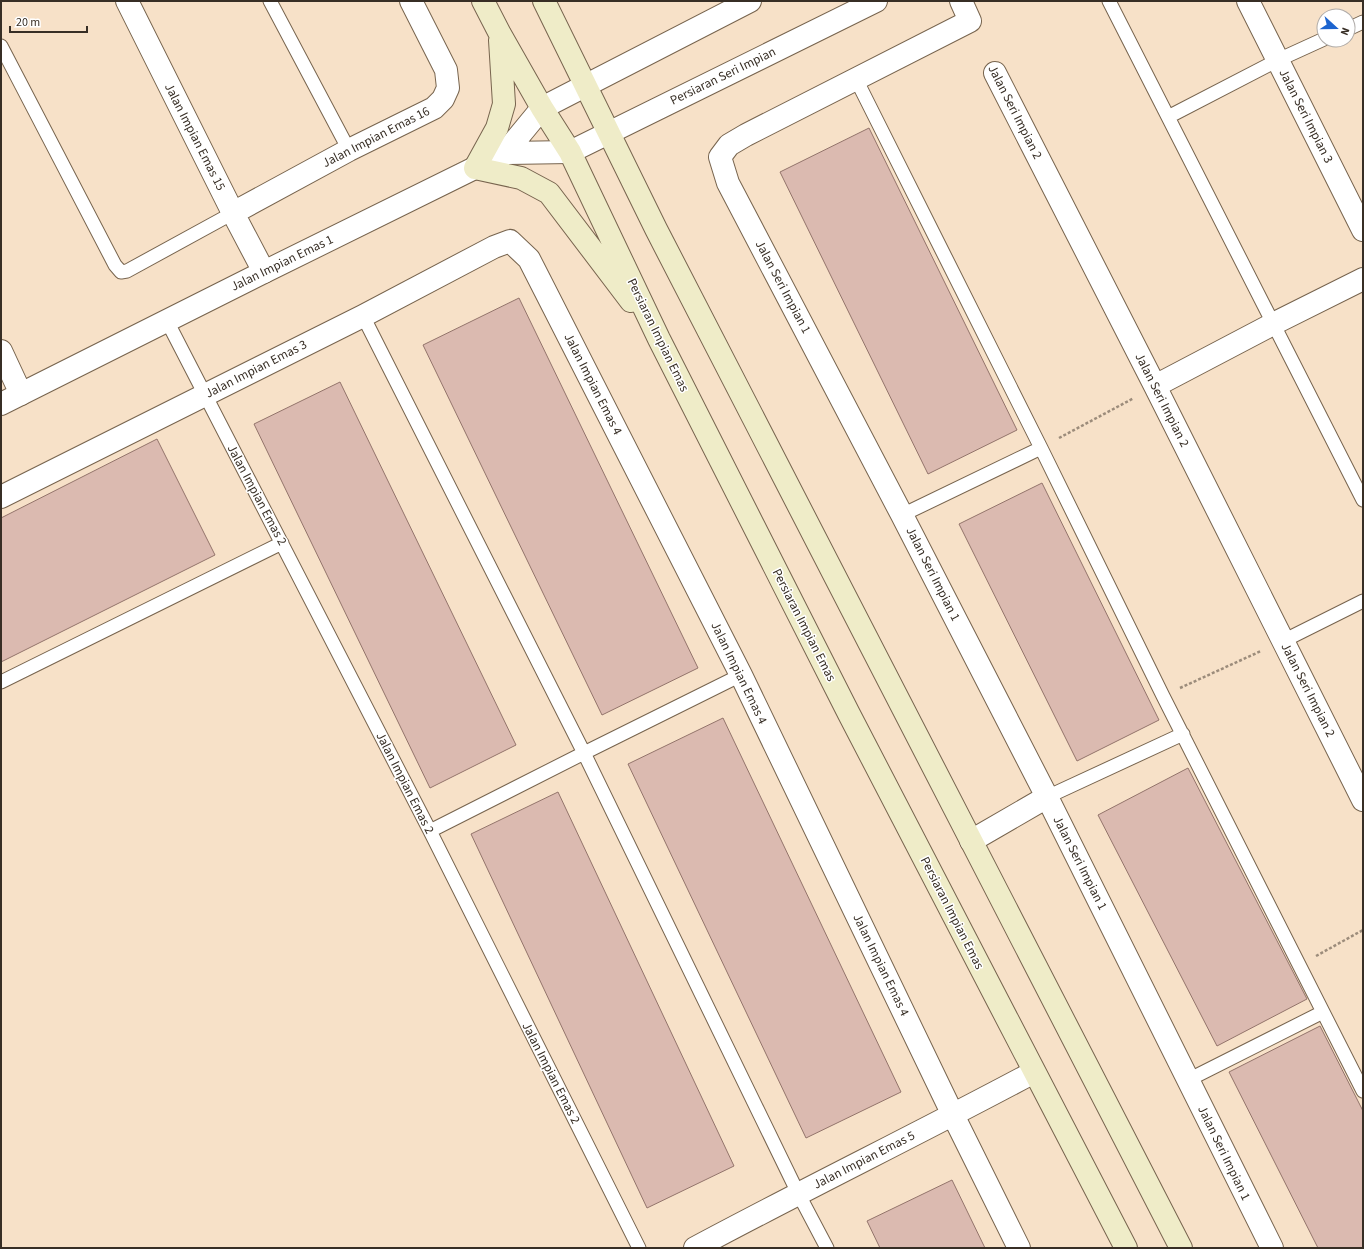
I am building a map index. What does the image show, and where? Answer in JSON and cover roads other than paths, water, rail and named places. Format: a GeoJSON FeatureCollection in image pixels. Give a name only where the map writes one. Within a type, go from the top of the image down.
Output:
{"type":"FeatureCollection","features":[{"type":"Feature","properties":{"kind":"main road","name":"Persiaran Impian Emas"},"geometry":{"type":"LineString","coordinates":[[483,1],[542,108],[570,152],[659,339],[849,714],[1126,1248]]}},
{"type":"Feature","properties":{"kind":"main road"},"geometry":{"type":"LineString","coordinates":[[544,1],[610,132],[656,229],[1181,1248]]}},
{"type":"Feature","properties":{"kind":"main road"},"geometry":{"type":"LineString","coordinates":[[500,34],[504,104],[497,128],[475,168],[521,178],[549,193],[659,339]]}},
{"type":"Feature","properties":{"kind":"street","name":"Jalan Impian Emas 15"},"geometry":{"type":"LineString","coordinates":[[127,1],[264,272]]}},
{"type":"Feature","properties":{"kind":"street","name":"Jalan Impian Emas 16"},"geometry":{"type":"LineString","coordinates":[[233,213],[349,150],[434,108],[443,99],[448,88],[446,70],[410,1]]}},
{"type":"Feature","properties":{"kind":"street"},"geometry":{"type":"LineString","coordinates":[[505,153],[542,108],[750,1]]}},
{"type":"Feature","properties":{"kind":"street","name":"Persiaran Seri Impian"},"geometry":{"type":"LineString","coordinates":[[570,152],[876,1]]}},
{"type":"Feature","properties":{"kind":"street","name":"Jalan Seri Impian 1"},"geometry":{"type":"LineString","coordinates":[[960,1],[970,21],[746,135],[730,145],[720,157],[728,183],[902,515],[1047,797],[1272,1248]]}},
{"type":"Feature","properties":{"kind":"street","name":"Jalan Seri Impian 3"},"geometry":{"type":"LineString","coordinates":[[1248,1],[1363,230]]}},
{"type":"Feature","properties":{"kind":"street","name":"Jalan Seri Impian 2"},"geometry":{"type":"LineString","coordinates":[[995,73],[1155,386],[1363,800]]}},
{"type":"Feature","properties":{"kind":"street","name":"Jalan Impian Emas 1"},"geometry":{"type":"LineString","coordinates":[[1,404],[505,153],[570,152]]}},
{"type":"Feature","properties":{"kind":"street","name":"Jalan Impian Emas 3"},"geometry":{"type":"LineString","coordinates":[[1,497],[363,316],[494,247],[510,241]]}},
{"type":"Feature","properties":{"kind":"street","name":"Jalan Impian Emas 4"},"geometry":{"type":"LineString","coordinates":[[510,241],[529,259],[741,675],[953,1115],[1019,1248]]}},
{"type":"Feature","properties":{"kind":"street"},"geometry":{"type":"LineString","coordinates":[[1155,386],[1363,279]]}},
{"type":"Feature","properties":{"kind":"street"},"geometry":{"type":"LineString","coordinates":[[1,351],[21,394]]}},
{"type":"Feature","properties":{"kind":"street"},"geometry":{"type":"LineString","coordinates":[[971,841],[1047,797]]}},
{"type":"Feature","properties":{"kind":"street","name":"Jalan Impian Emas 5"},"geometry":{"type":"LineString","coordinates":[[695,1248],[798,1193],[953,1115],[1034,1072]]}},
{"type":"Feature","properties":{"kind":"lane"},"geometry":{"type":"LineString","coordinates":[[270,1],[349,150]]}},
{"type":"Feature","properties":{"kind":"lane"},"geometry":{"type":"LineString","coordinates":[[1109,1],[1363,500]]}},
{"type":"Feature","properties":{"kind":"lane"},"geometry":{"type":"LineString","coordinates":[[1168,117],[1278,60],[1316,43]]}},
{"type":"Feature","properties":{"kind":"lane"},"geometry":{"type":"LineString","coordinates":[[1,46],[115,265],[122,272],[233,213]]}},
{"type":"Feature","properties":{"kind":"lane"},"geometry":{"type":"LineString","coordinates":[[856,79],[1041,448],[1163,696],[1363,1091]]}},
{"type":"Feature","properties":{"kind":"lane"},"geometry":{"type":"LineString","coordinates":[[363,316],[584,753],[798,1193],[827,1248]]}},
{"type":"Feature","properties":{"kind":"lane","name":"Jalan Impian Emas 2"},"geometry":{"type":"LineString","coordinates":[[167,321],[430,831],[639,1248]]}},
{"type":"Feature","properties":{"kind":"lane"},"geometry":{"type":"LineString","coordinates":[[902,515],[1041,448]]}},
{"type":"Feature","properties":{"kind":"lane"},"geometry":{"type":"LineString","coordinates":[[1,682],[282,543]]}},
{"type":"Feature","properties":{"kind":"lane"},"geometry":{"type":"LineString","coordinates":[[1283,641],[1363,601]]}},
{"type":"Feature","properties":{"kind":"lane"},"geometry":{"type":"LineString","coordinates":[[430,831],[741,675]]}},
{"type":"Feature","properties":{"kind":"lane"},"geometry":{"type":"LineString","coordinates":[[1047,797],[1183,734]]}},
{"type":"Feature","properties":{"kind":"lane"},"geometry":{"type":"LineString","coordinates":[[1188,1080],[1322,1012]]}}]}
